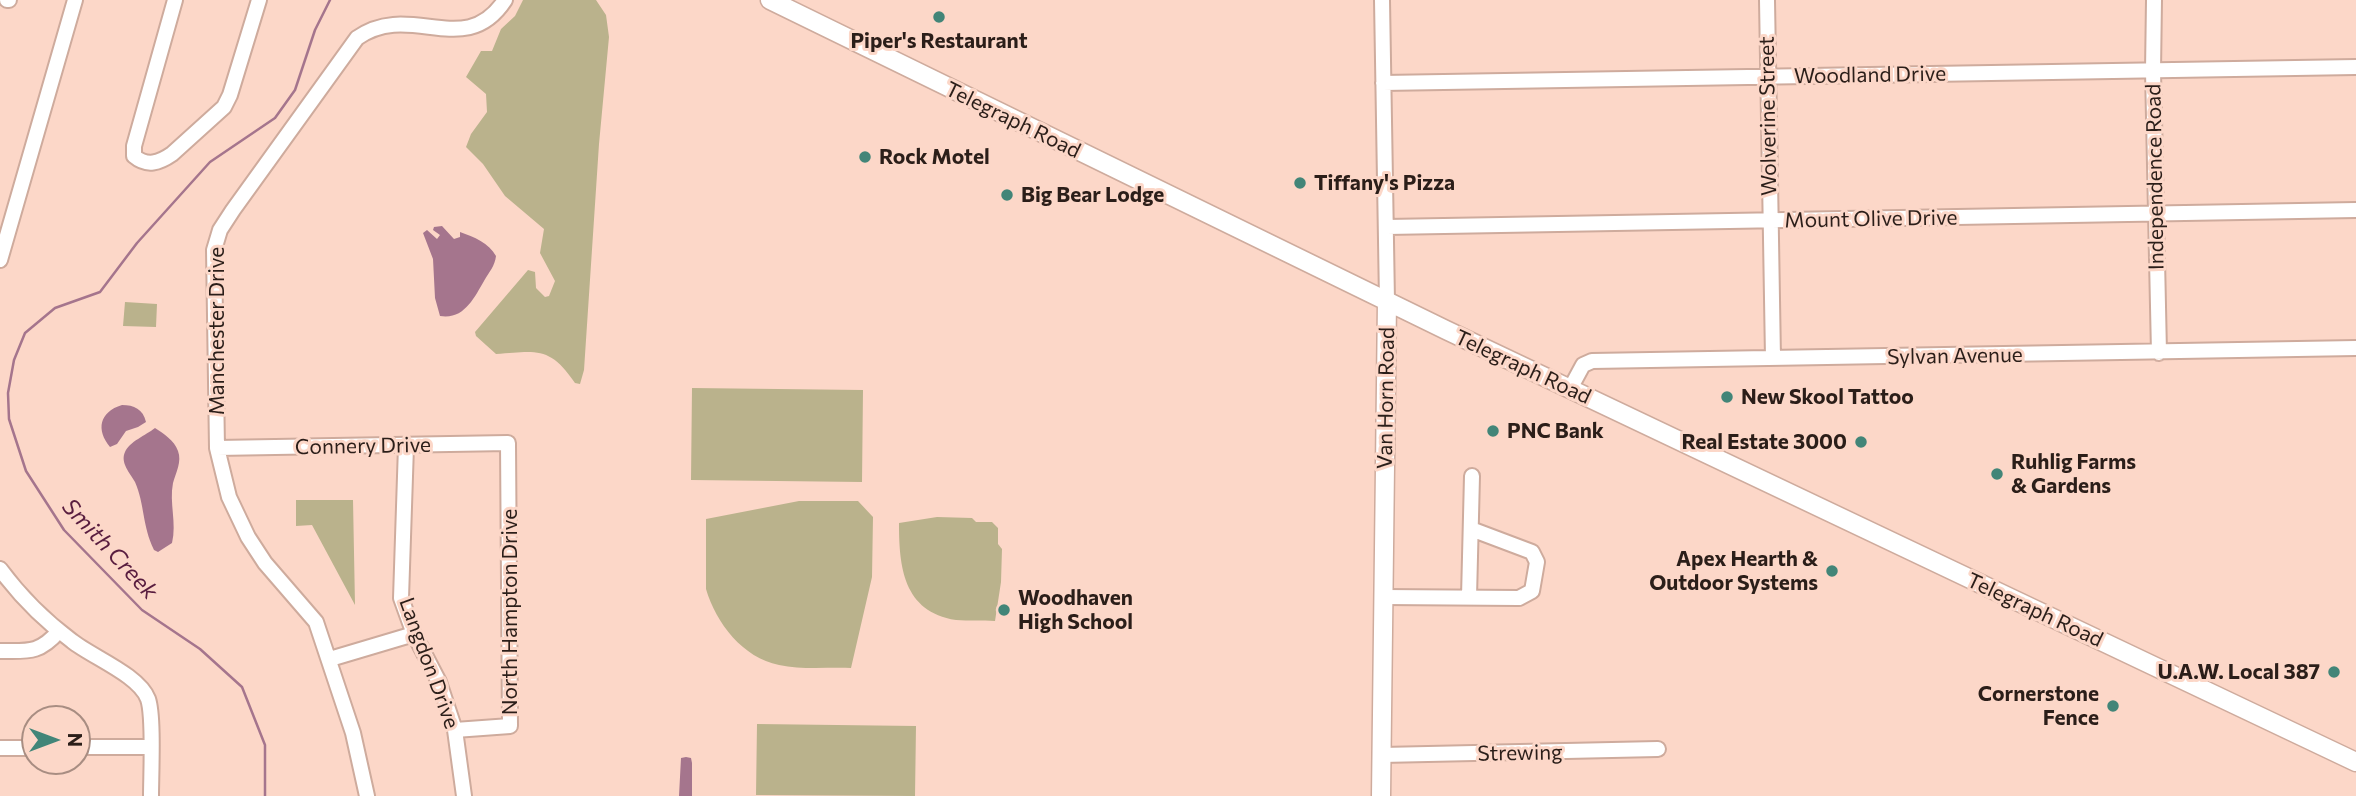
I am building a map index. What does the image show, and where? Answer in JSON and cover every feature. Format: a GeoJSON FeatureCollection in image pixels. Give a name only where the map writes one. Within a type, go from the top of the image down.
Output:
{"type":"FeatureCollection","features":[{"type":"Feature","properties":{"kind":"main road","name":"Telegraph Road"},"geometry":{"type":"LineString","coordinates":[[770,0],[1570,389],[2356,762]]}},
{"type":"Feature","properties":{"kind":"main road","name":"Van Horn Road"},"geometry":{"type":"LineString","coordinates":[[1381,796],[1387,301]]}},
{"type":"Feature","properties":{"kind":"street"},"geometry":{"type":"LineString","coordinates":[[1,255],[75,0]]}},
{"type":"Feature","properties":{"kind":"street"},"geometry":{"type":"LineString","coordinates":[[176,0],[134,146],[134,156],[150,164],[164,159],[217,113],[230,95],[259,0]]}},
{"type":"Feature","properties":{"kind":"street","name":"Manchester Drive"},"geometry":{"type":"LineString","coordinates":[[367,796],[354,733],[316,622],[272,572],[248,537],[229,497],[216,448],[216,238],[225,221],[358,38],[371,26],[403,16],[467,26],[489,17],[505,0]]}},
{"type":"Feature","properties":{"kind":"street","name":"Van Horn Road"},"geometry":{"type":"LineString","coordinates":[[1382,0],[1387,301]]}},
{"type":"Feature","properties":{"kind":"street","name":"Wolverine Street"},"geometry":{"type":"LineString","coordinates":[[1767,0],[1773,358]]}},
{"type":"Feature","properties":{"kind":"street","name":"Independence Road"},"geometry":{"type":"LineString","coordinates":[[2154,0],[2159,353]]}},
{"type":"Feature","properties":{"kind":"street","name":"Woodland Drive"},"geometry":{"type":"LineString","coordinates":[[1383,83],[2356,67]]}},
{"type":"Feature","properties":{"kind":"street","name":"Mount Olive Drive"},"geometry":{"type":"LineString","coordinates":[[1387,227],[2356,211]]}},
{"type":"Feature","properties":{"kind":"street","name":"Sylvan Avenue"},"geometry":{"type":"LineString","coordinates":[[1570,389],[1583,365],[1592,361],[2356,348]]}},
{"type":"Feature","properties":{"kind":"street","name":"Connery Drive"},"geometry":{"type":"LineString","coordinates":[[216,448],[509,443]]}},
{"type":"Feature","properties":{"kind":"street","name":"North Hampton Drive"},"geometry":{"type":"LineString","coordinates":[[455,730],[510,726],[509,443]]}},
{"type":"Feature","properties":{"kind":"street","name":"Langdon Drive"},"geometry":{"type":"LineString","coordinates":[[407,446],[401,597],[414,634],[439,682],[455,730],[464,796]]}},
{"type":"Feature","properties":{"kind":"street"},"geometry":{"type":"LineString","coordinates":[[1469,597],[1472,477]]}},
{"type":"Feature","properties":{"kind":"street"},"geometry":{"type":"LineString","coordinates":[[1384,597],[1519,598],[1528,595],[1534,586],[1537,562],[1535,555],[1529,550],[1471,529]]}},
{"type":"Feature","properties":{"kind":"street"},"geometry":{"type":"LineString","coordinates":[[0,569],[20,594],[59,631],[86,652],[134,681],[143,690],[150,706],[151,796]]}},
{"type":"Feature","properties":{"kind":"street"},"geometry":{"type":"LineString","coordinates":[[0,651],[38,649],[50,642],[59,631]]}},
{"type":"Feature","properties":{"kind":"street"},"geometry":{"type":"LineString","coordinates":[[330,659],[414,634]]}},
{"type":"Feature","properties":{"kind":"street"},"geometry":{"type":"LineString","coordinates":[[91,747],[150,747]]}},
{"type":"Feature","properties":{"kind":"street"},"geometry":{"type":"LineString","coordinates":[[0,748],[21,748]]}},
{"type":"Feature","properties":{"kind":"street","name":"Strewing"},"geometry":{"type":"LineString","coordinates":[[1382,755],[1658,750]]}},
{"type":"Feature","properties":{"kind":"shaded area"},"geometry":{"type":"Polygon","coordinates":[[[523,0],[596,0],[606,15],[609,37],[584,370],[580,384],[575,383],[558,362],[550,357],[532,352],[496,354],[475,332],[528,270],[535,272],[536,288],[545,297],[549,296],[555,281],[540,253],[544,229],[505,196],[483,164],[466,147],[471,134],[487,112],[486,94],[466,77],[481,51],[492,51],[501,29],[515,16],[523,0]]]}},
{"type":"Feature","properties":{"kind":"shaded area"},"geometry":{"type":"Polygon","coordinates":[[[442,226],[454,239],[460,237],[460,232],[481,241],[496,256],[472,301],[456,315],[448,316],[440,316],[435,298],[433,259],[423,233],[427,230],[437,239],[440,235],[433,230],[434,227],[442,226]]]}},
{"type":"Feature","properties":{"kind":"shaded area"},"geometry":{"type":"Polygon","coordinates":[[[125,302],[157,304],[156,327],[123,326],[125,302]]]}},
{"type":"Feature","properties":{"kind":"shaded area"},"geometry":{"type":"Polygon","coordinates":[[[692,388],[863,390],[862,482],[691,480],[692,388]]]}},
{"type":"Feature","properties":{"kind":"shaded area"},"geometry":{"type":"Polygon","coordinates":[[[122,405],[137,409],[146,422],[126,431],[117,444],[110,447],[103,434],[102,422],[108,412],[122,405]]]}},
{"type":"Feature","properties":{"kind":"shaded area"},"geometry":{"type":"Polygon","coordinates":[[[155,428],[174,444],[179,459],[172,490],[172,543],[158,552],[150,541],[138,490],[124,460],[130,445],[155,428]]]}},
{"type":"Feature","properties":{"kind":"shaded area"},"geometry":{"type":"Polygon","coordinates":[[[296,500],[353,500],[355,605],[312,525],[296,526],[296,500]]]}},
{"type":"Feature","properties":{"kind":"shaded area"},"geometry":{"type":"Polygon","coordinates":[[[799,501],[858,501],[873,517],[872,577],[851,668],[788,667],[754,655],[724,626],[706,589],[706,519],[799,501]]]}},
{"type":"Feature","properties":{"kind":"shaded area"},"geometry":{"type":"Polygon","coordinates":[[[937,517],[972,518],[976,522],[992,522],[998,528],[998,544],[1002,549],[1001,582],[995,621],[956,620],[938,615],[925,608],[908,585],[900,555],[899,523],[937,517]]]}},
{"type":"Feature","properties":{"kind":"shaded area"},"geometry":{"type":"Polygon","coordinates":[[[757,724],[916,726],[915,796],[756,795],[757,724]]]}},
{"type":"Feature","properties":{"kind":"shaded area"},"geometry":{"type":"Polygon","coordinates":[[[681,758],[691,758],[692,763],[692,796],[679,796],[681,758]]]}},
{"type":"Feature","properties":{"kind":"waterway","name":"Smith Creek"},"geometry":{"type":"LineString","coordinates":[[265,796],[265,745],[242,687],[200,649],[142,610],[64,530],[26,471],[9,419],[8,393],[14,360],[25,333],[55,308],[100,292],[137,243],[210,162],[275,118],[295,90],[315,30],[330,0]]}},
{"type":"Feature","properties":{"kind":"place","name":"Piper's Restaurant"},"geometry":{"type":"Point","coordinates":[939,17]}},
{"type":"Feature","properties":{"kind":"place","name":"Rock Motel"},"geometry":{"type":"Point","coordinates":[865,157]}},
{"type":"Feature","properties":{"kind":"place","name":"Tiffany's Pizza"},"geometry":{"type":"Point","coordinates":[1300,183]}},
{"type":"Feature","properties":{"kind":"place","name":"Big Bear Lodge"},"geometry":{"type":"Point","coordinates":[1007,195]}},
{"type":"Feature","properties":{"kind":"place","name":"New Skool Tattoo"},"geometry":{"type":"Point","coordinates":[1727,397]}},
{"type":"Feature","properties":{"kind":"place","name":"PNC Bank"},"geometry":{"type":"Point","coordinates":[1493,431]}},
{"type":"Feature","properties":{"kind":"place","name":"Real Estate 3000"},"geometry":{"type":"Point","coordinates":[1861,442]}},
{"type":"Feature","properties":{"kind":"place","name":"Ruhlig Farms & Gardens"},"geometry":{"type":"Point","coordinates":[1997,474]}},
{"type":"Feature","properties":{"kind":"place","name":"Apex Hearth & Outdoor Systems"},"geometry":{"type":"Point","coordinates":[1832,571]}},
{"type":"Feature","properties":{"kind":"place","name":"Woodhaven High School"},"geometry":{"type":"Point","coordinates":[1004,610]}},
{"type":"Feature","properties":{"kind":"place","name":"U.A.W. Local 387"},"geometry":{"type":"Point","coordinates":[2334,672]}},
{"type":"Feature","properties":{"kind":"place","name":"Cornerstone Fence"},"geometry":{"type":"Point","coordinates":[2113,706]}}]}
